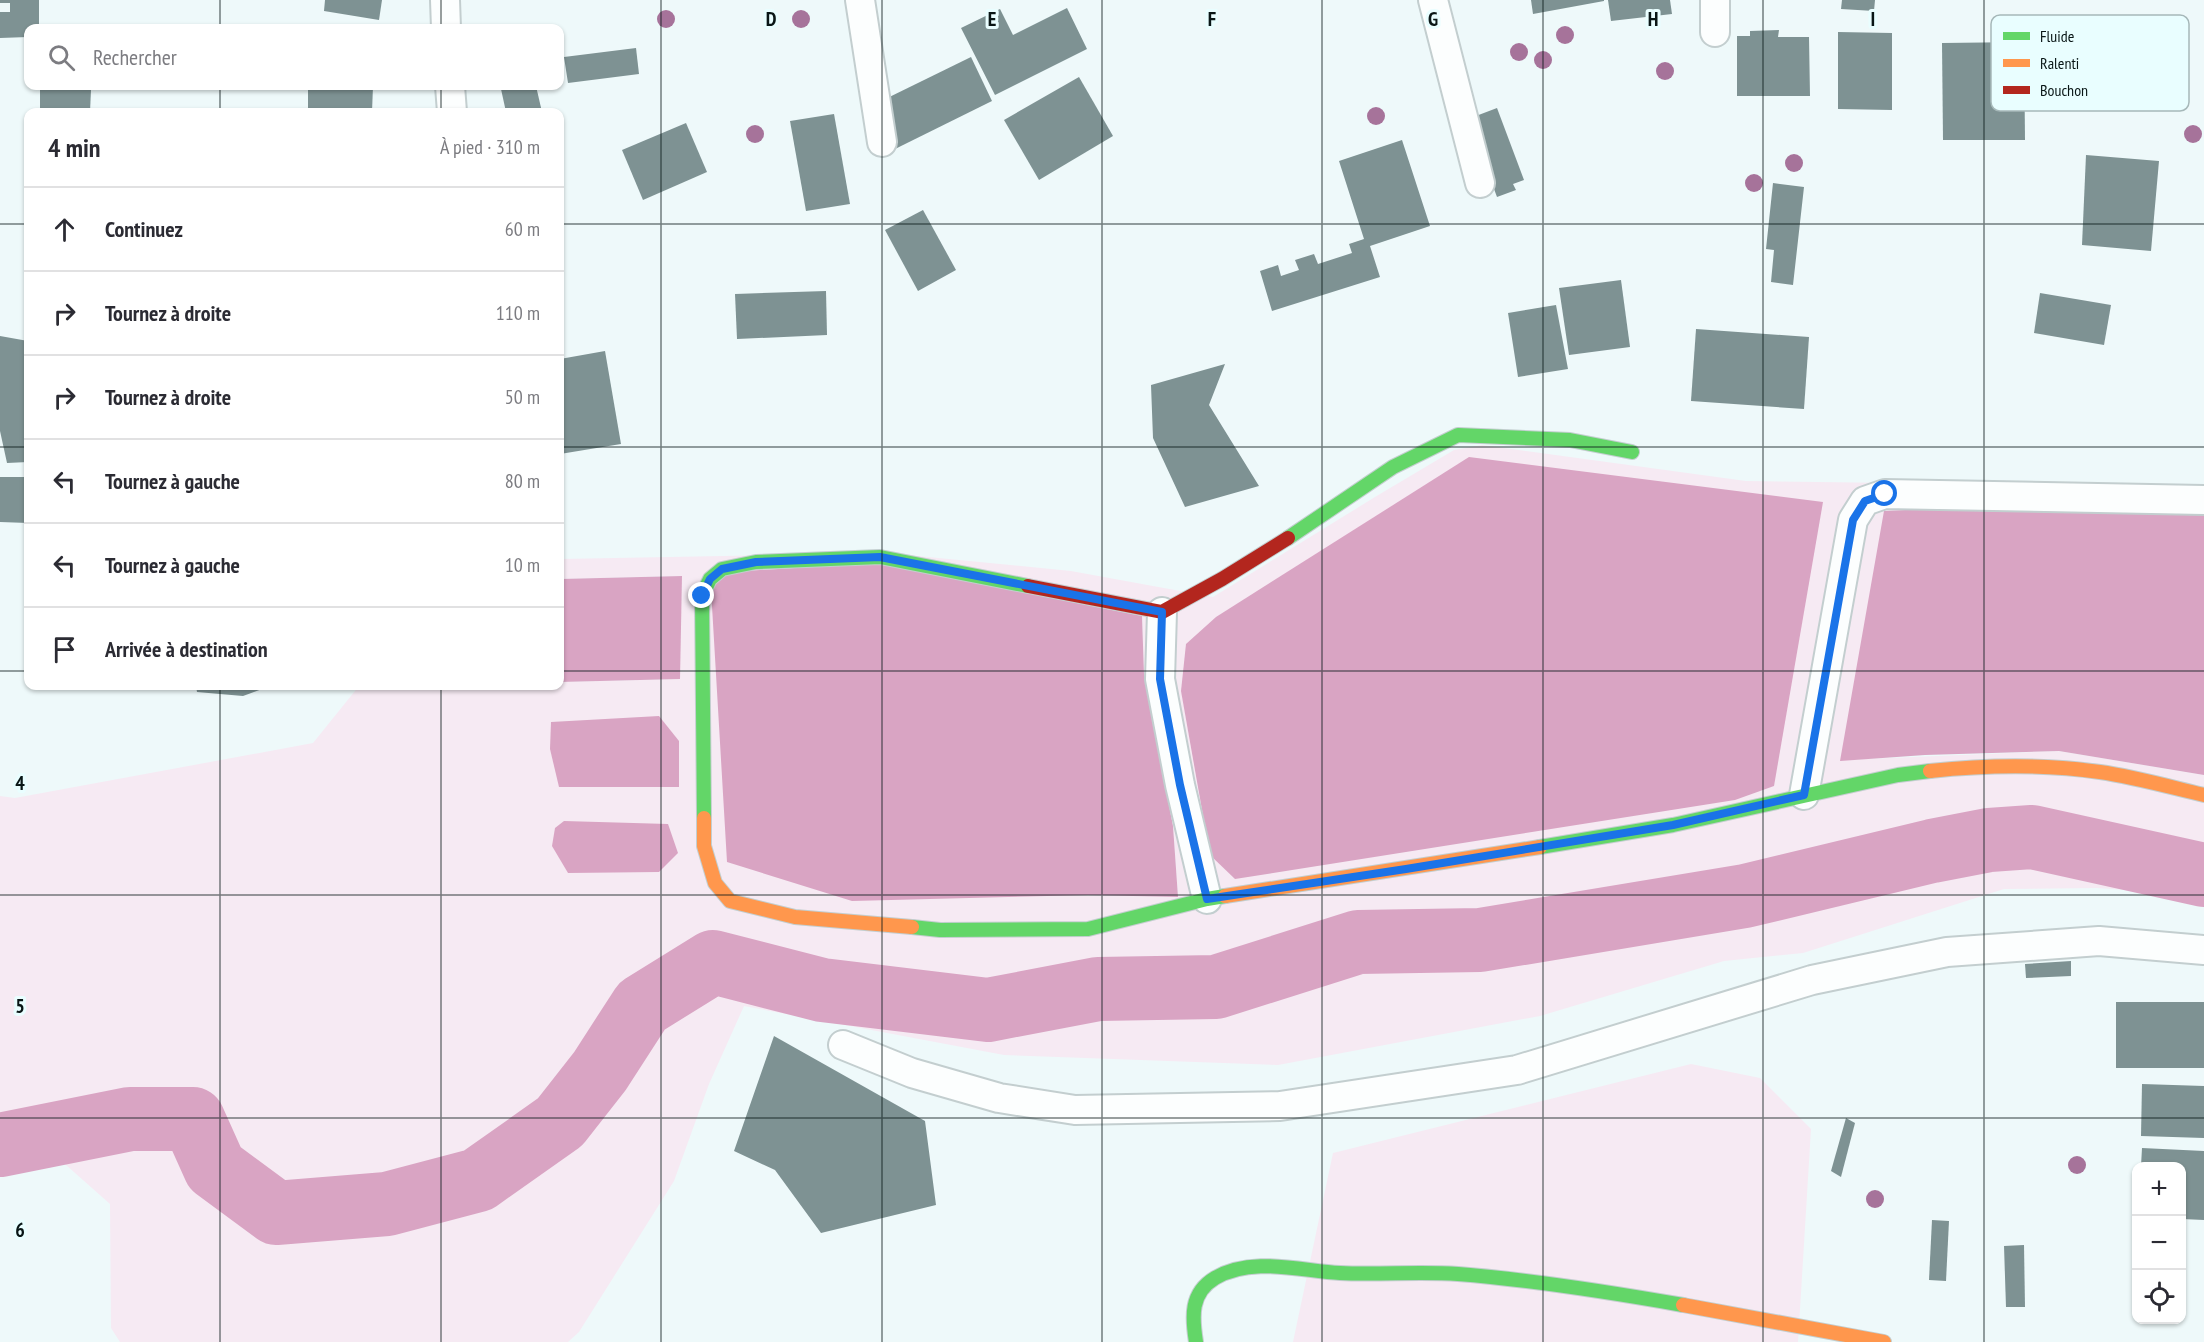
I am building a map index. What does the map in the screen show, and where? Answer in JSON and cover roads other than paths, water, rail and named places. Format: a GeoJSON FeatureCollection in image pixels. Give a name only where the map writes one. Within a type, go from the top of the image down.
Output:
{"type":"FeatureCollection","features":[{"type":"Feature","properties":{"kind":"street"},"geometry":{"type":"LineString","coordinates":[[445,0],[446,24]]}},
{"type":"Feature","properties":{"kind":"street"},"geometry":{"type":"LineString","coordinates":[[860,0],[882,142]]}},
{"type":"Feature","properties":{"kind":"street"},"geometry":{"type":"LineString","coordinates":[[1433,0],[1480,183]]}},
{"type":"Feature","properties":{"kind":"street"},"geometry":{"type":"LineString","coordinates":[[1715,0],[1715,32]]}},
{"type":"Feature","properties":{"kind":"street"},"geometry":{"type":"LineString","coordinates":[[450,90],[452,108]]}},
{"type":"Feature","properties":{"kind":"street"},"geometry":{"type":"LineString","coordinates":[[1632,452],[1570,440],[1458,435],[1393,467],[1287,539],[1162,612],[880,557],[756,562],[722,569],[710,579],[702,596],[704,846],[715,883],[730,901],[795,917],[940,930],[1088,929],[1207,899],[1673,825],[1898,775],[1976,766],[2061,768],[2103,772],[2204,795]]}},
{"type":"Feature","properties":{"kind":"street"},"geometry":{"type":"LineString","coordinates":[[1804,795],[1853,520],[1865,501],[1885,494],[2204,500]]}},
{"type":"Feature","properties":{"kind":"street"},"geometry":{"type":"LineString","coordinates":[[1162,612],[1160,679],[1180,785],[1207,899]]}},
{"type":"Feature","properties":{"kind":"street"},"geometry":{"type":"LineString","coordinates":[[843,1046],[912,1073],[999,1098],[1075,1110],[1280,1106],[1517,1070],[1812,980],[1947,952],[2099,941],[2204,950]]}},
{"type":"Feature","properties":{"kind":"street"},"geometry":{"type":"LineString","coordinates":[[1196,1342],[1191,1314],[1201,1289],[1215,1278],[1233,1270],[1263,1268],[1339,1273],[1455,1274],[1572,1286],[1719,1310],[1884,1342]]}},
{"type":"Feature","properties":{"kind":"waterway"},"geometry":{"type":"LineString","coordinates":[[0,1145],[130,1119],[193,1119],[215,1168],[276,1213],[387,1204],[478,1180],[560,1122],[600,1071],[642,1006],[713,962],[822,990],[988,1010],[1098,989],[1216,987],[1358,942],[1480,940],[1745,896],[1932,851],[1989,840],[2032,837],[2204,875]]}}]}
